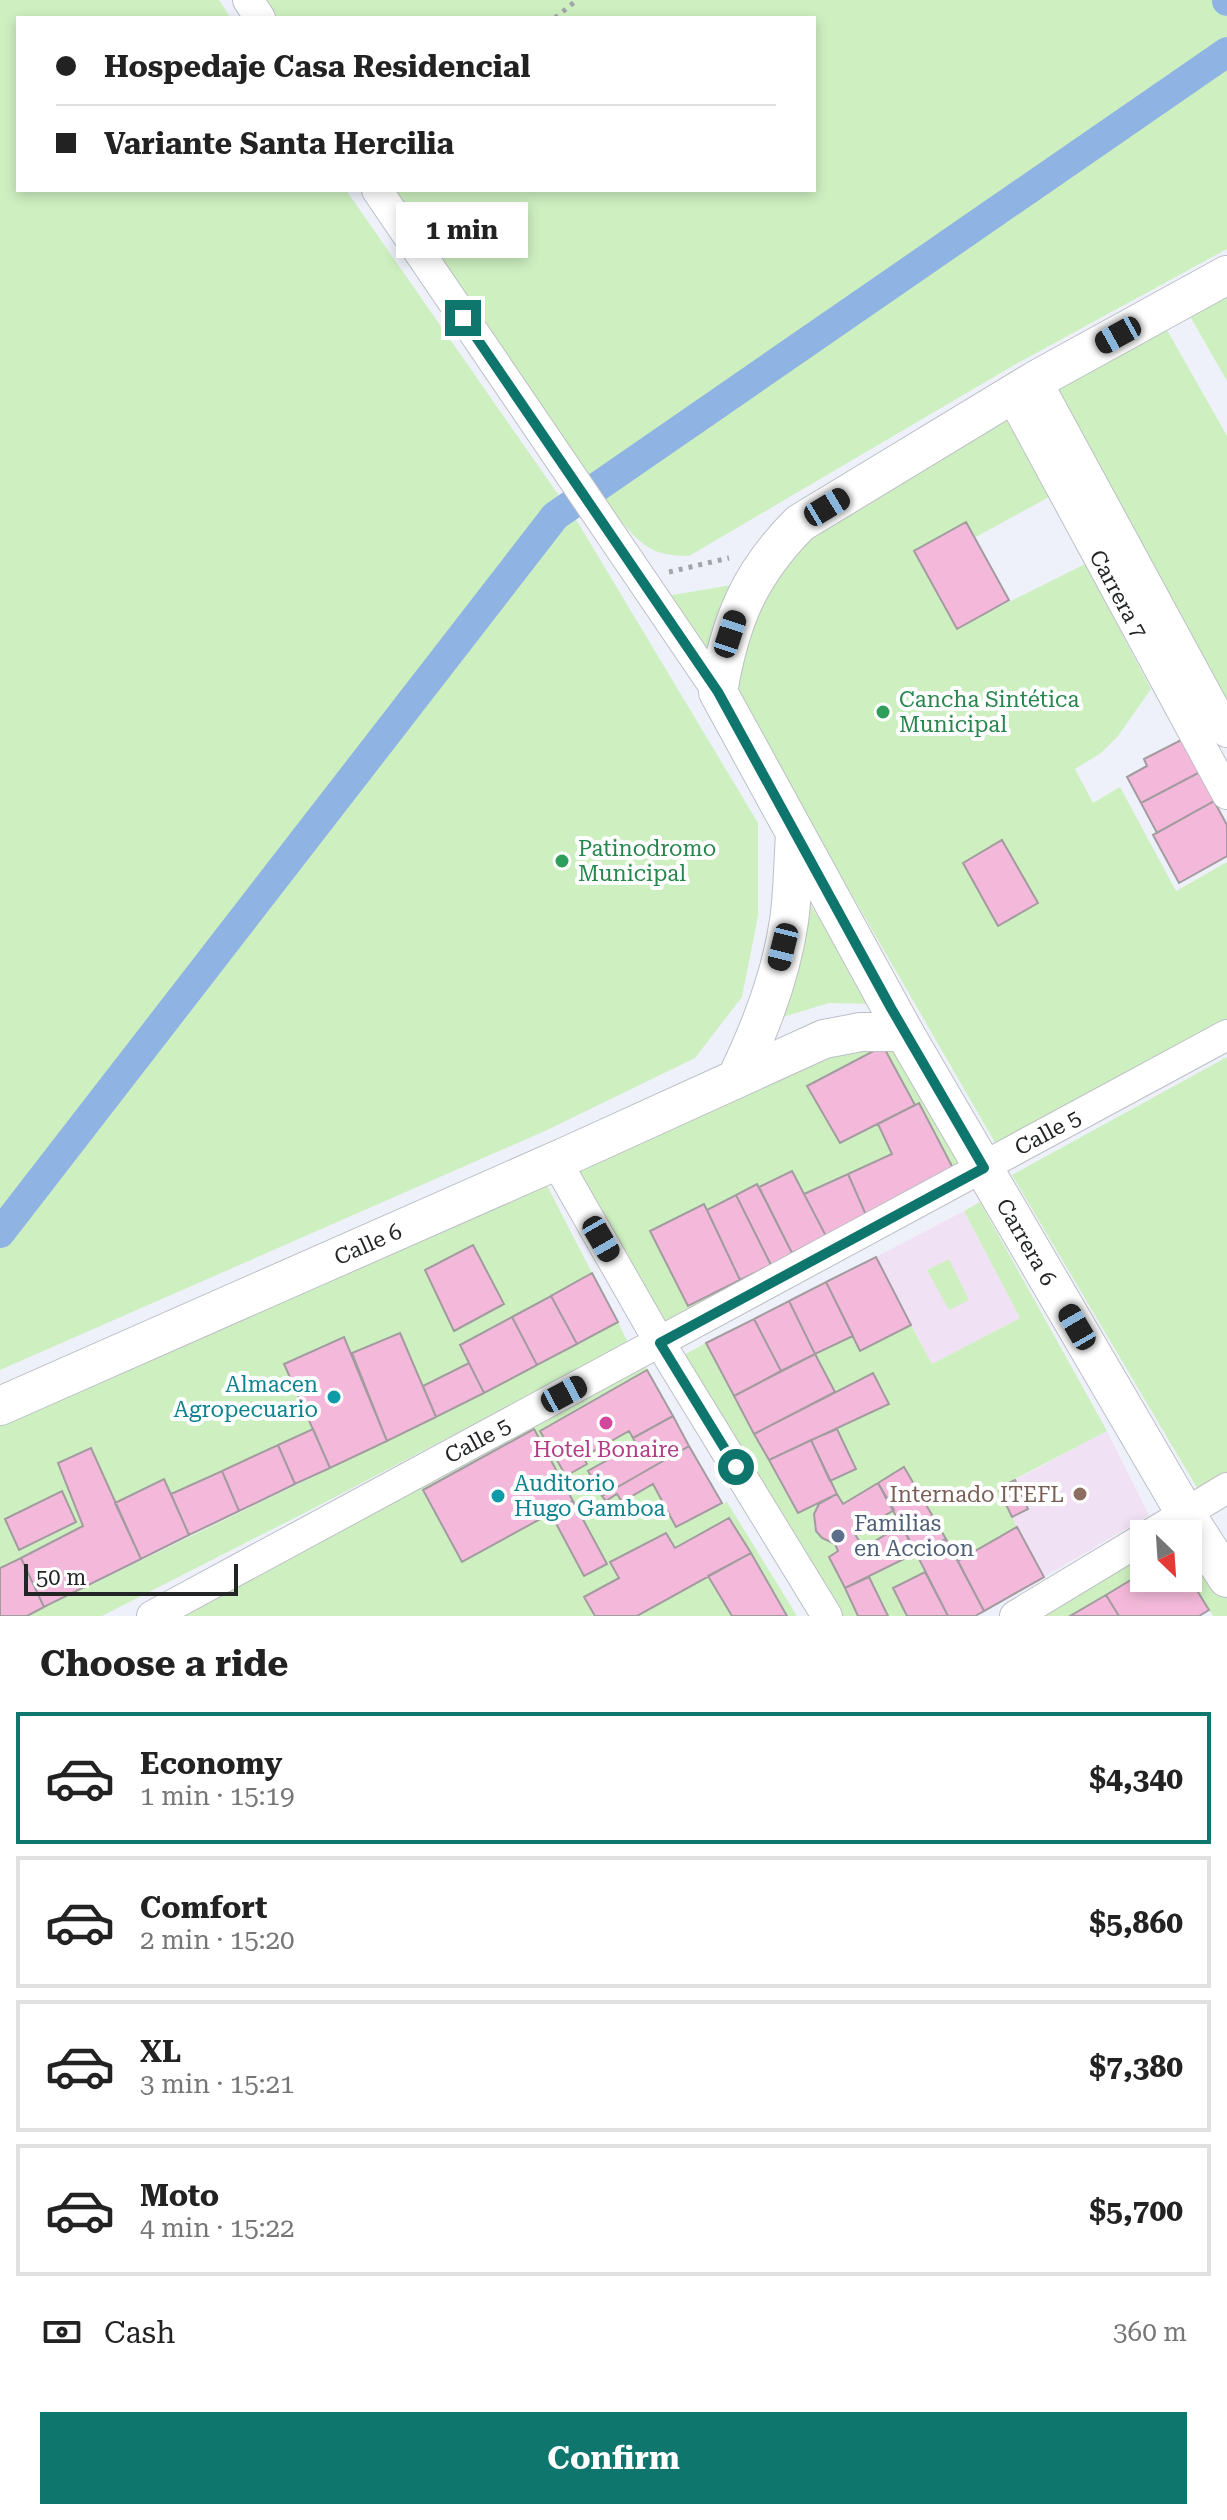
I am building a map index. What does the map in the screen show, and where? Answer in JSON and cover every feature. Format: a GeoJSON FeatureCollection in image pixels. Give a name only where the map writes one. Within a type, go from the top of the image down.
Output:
{"type":"FeatureCollection","features":[{"type":"Feature","properties":{"kind":"street"},"geometry":{"type":"LineString","coordinates":[[378,192],[718,692]]}},
{"type":"Feature","properties":{"kind":"street"},"geometry":{"type":"LineString","coordinates":[[718,692],[724,653],[736,615],[753,580],[775,547],[800,523],[1023,387],[1227,275]]}},
{"type":"Feature","properties":{"kind":"street","name":"Carrera 7"},"geometry":{"type":"LineString","coordinates":[[1023,387],[1227,732]]}},
{"type":"Feature","properties":{"kind":"street","name":"Carrera 7"},"geometry":{"type":"LineString","coordinates":[[1023,387],[1227,794]]}},
{"type":"Feature","properties":{"kind":"street","name":"Carrera 6"},"geometry":{"type":"LineString","coordinates":[[718,692],[904,1032],[1185,1513],[1227,1578]]}},
{"type":"Feature","properties":{"kind":"street"},"geometry":{"type":"LineString","coordinates":[[736,1079],[754,1042],[770,996],[789,922],[795,835]]}},
{"type":"Feature","properties":{"kind":"street","name":"Calle 6"},"geometry":{"type":"LineString","coordinates":[[0,1406],[556,1161],[824,1039],[861,1032],[904,1032]]}},
{"type":"Feature","properties":{"kind":"street","name":"Calle 5"},"geometry":{"type":"LineString","coordinates":[[152,1616],[1227,1035]]}},
{"type":"Feature","properties":{"kind":"street"},"geometry":{"type":"LineString","coordinates":[[556,1161],[660,1343],[827,1616]]}},
{"type":"Feature","properties":{"kind":"street"},"geometry":{"type":"LineString","coordinates":[[1174,1520],[1227,1488]]}},
{"type":"Feature","properties":{"kind":"street"},"geometry":{"type":"LineString","coordinates":[[1015,1616],[1130,1546]]}},
{"type":"Feature","properties":{"kind":"path"},"geometry":{"type":"LineString","coordinates":[[557,16],[577,0]]}},
{"type":"Feature","properties":{"kind":"path"},"geometry":{"type":"LineString","coordinates":[[641,579],[775,547]]}},
{"type":"Feature","properties":{"kind":"shaded area"},"geometry":{"type":"Polygon","coordinates":[[[964,1211],[1020,1318],[932,1364],[876,1257],[964,1211]]]}},
{"type":"Feature","properties":{"kind":"shaded area","name":"Internado ITEFL"},"geometry":{"type":"Polygon","coordinates":[[[1107,1431],[1149,1515],[1141,1520],[1130,1520],[1130,1526],[1044,1577],[1012,1517],[1015,1480],[1107,1431]]]}},
{"type":"Feature","properties":{"kind":"green space"},"geometry":{"type":"Polygon","coordinates":[[[0,0],[219,0],[230,16],[16,16],[16,192],[347,192],[580,526],[758,823],[758,916],[742,997],[695,1058],[545,1131],[0,1370],[0,0]]]}},
{"type":"Feature","properties":{"kind":"green space"},"geometry":{"type":"Polygon","coordinates":[[[265,0],[1227,0],[1227,249],[1016,364],[689,556],[664,554],[646,546],[615,515],[394,192],[816,192],[816,16],[276,16],[265,0]]]}},
{"type":"Feature","properties":{"kind":"green space"},"geometry":{"type":"Polygon","coordinates":[[[1227,289],[1227,381],[1187,311],[1227,289]]]}},
{"type":"Feature","properties":{"kind":"green space"},"geometry":{"type":"Polygon","coordinates":[[[1163,323],[1227,436],[1227,712],[1049,387],[1163,323]]]}},
{"type":"Feature","properties":{"kind":"green space"},"geometry":{"type":"Polygon","coordinates":[[[1008,412],[1051,496],[974,538],[966,522],[914,552],[957,628],[1085,564],[1151,689],[1118,736],[1101,753],[1075,769],[1093,803],[1120,787],[1176,891],[1227,862],[1227,1024],[997,1146],[740,701],[736,674],[744,639],[784,563],[818,529],[1008,412]]]}},
{"type":"Feature","properties":{"kind":"green space"},"geometry":{"type":"Polygon","coordinates":[[[737,584],[710,662],[667,596],[737,584]]]}},
{"type":"Feature","properties":{"kind":"green space"},"geometry":{"type":"Polygon","coordinates":[[[806,898],[873,1004],[829,1003],[770,1021],[806,898]]]}},
{"type":"Feature","properties":{"kind":"green space"},"geometry":{"type":"Polygon","coordinates":[[[898,1039],[972,1167],[664,1332],[568,1167],[829,1048],[898,1039]]]}},
{"type":"Feature","properties":{"kind":"green space"},"geometry":{"type":"Polygon","coordinates":[[[1227,1057],[1227,1476],[1200,1493],[1012,1175],[1227,1057]]]}},
{"type":"Feature","properties":{"kind":"green space"},"geometry":{"type":"Polygon","coordinates":[[[539,1170],[592,1273],[460,1345],[469,1363],[423,1386],[400,1333],[352,1353],[344,1337],[284,1364],[313,1429],[171,1494],[163,1479],[115,1503],[90,1448],[59,1463],[83,1526],[0,1568],[0,1419],[539,1170]]]}},
{"type":"Feature","properties":{"kind":"green space"},"geometry":{"type":"Polygon","coordinates":[[[980,1202],[1107,1431],[998,1488],[1017,1527],[958,1561],[904,1468],[843,1504],[830,1481],[856,1469],[837,1429],[889,1404],[873,1373],[835,1392],[815,1354],[853,1336],[861,1351],[911,1325],[932,1364],[1020,1318],[964,1211],[980,1202]]]}},
{"type":"Feature","properties":{"kind":"green space"},"geometry":{"type":"Polygon","coordinates":[[[949,1259],[969,1300],[949,1310],[927,1270],[949,1259]]]}},
{"type":"Feature","properties":{"kind":"green space"},"geometry":{"type":"Polygon","coordinates":[[[618,1322],[628,1343],[102,1616],[27,1616],[436,1417],[618,1322]]]}},
{"type":"Feature","properties":{"kind":"green space"},"geometry":{"type":"Polygon","coordinates":[[[706,1343],[798,1513],[819,1504],[815,1530],[838,1551],[829,1557],[858,1616],[835,1616],[678,1358],[706,1343]]]}},
{"type":"Feature","properties":{"kind":"green space"},"geometry":{"type":"Polygon","coordinates":[[[643,1361],[647,1370],[540,1431],[566,1476],[587,1464],[583,1457],[629,1431],[636,1444],[588,1471],[606,1501],[617,1494],[622,1502],[653,1484],[677,1527],[727,1502],[797,1616],[185,1616],[643,1361]]]}},
{"type":"Feature","properties":{"kind":"green space"},"geometry":{"type":"Polygon","coordinates":[[[894,1510],[902,1525],[863,1548],[855,1534],[894,1510]]]}},
{"type":"Feature","properties":{"kind":"green space"},"geometry":{"type":"Polygon","coordinates":[[[916,1553],[925,1572],[893,1588],[907,1616],[888,1616],[869,1577],[916,1553]]]}},
{"type":"Feature","properties":{"kind":"green space"},"geometry":{"type":"Polygon","coordinates":[[[1130,1556],[1130,1580],[1070,1616],[1032,1616],[1130,1556]]]}},
{"type":"Feature","properties":{"kind":"green space"},"geometry":{"type":"Polygon","coordinates":[[[1202,1561],[1227,1599],[1227,1616],[1213,1616],[1198,1592],[1202,1592],[1202,1561]]]}},
{"type":"Feature","properties":{"kind":"building"},"geometry":{"type":"Polygon","coordinates":[[[966,522],[1009,600],[957,629],[914,551],[966,522]]]}},
{"type":"Feature","properties":{"kind":"building"},"geometry":{"type":"Polygon","coordinates":[[[1183,739],[1200,772],[1141,803],[1127,777],[1147,766],[1144,759],[1183,739]]]}},
{"type":"Feature","properties":{"kind":"building"},"geometry":{"type":"Polygon","coordinates":[[[1200,772],[1214,801],[1157,833],[1141,803],[1200,772]]]}},
{"type":"Feature","properties":{"kind":"building"},"geometry":{"type":"Polygon","coordinates":[[[1214,801],[1227,825],[1227,856],[1179,883],[1153,835],[1214,801]]]}},
{"type":"Feature","properties":{"kind":"building"},"geometry":{"type":"Polygon","coordinates":[[[1002,840],[1038,903],[998,926],[963,863],[1002,840]]]}},
{"type":"Feature","properties":{"kind":"building"},"geometry":{"type":"Polygon","coordinates":[[[883,1046],[915,1105],[840,1143],[807,1086],[883,1046]]]}},
{"type":"Feature","properties":{"kind":"building"},"geometry":{"type":"Polygon","coordinates":[[[919,1103],[954,1170],[866,1215],[848,1174],[892,1154],[878,1124],[919,1103]]]}},
{"type":"Feature","properties":{"kind":"building"},"geometry":{"type":"Polygon","coordinates":[[[792,1171],[826,1236],[792,1253],[759,1187],[792,1171]]]}},
{"type":"Feature","properties":{"kind":"building"},"geometry":{"type":"Polygon","coordinates":[[[848,1174],[866,1215],[826,1236],[804,1194],[848,1174]]]}},
{"type":"Feature","properties":{"kind":"building"},"geometry":{"type":"Polygon","coordinates":[[[757,1184],[792,1253],[771,1265],[736,1195],[757,1184]]]}},
{"type":"Feature","properties":{"kind":"building"},"geometry":{"type":"Polygon","coordinates":[[[736,1195],[771,1265],[740,1280],[707,1210],[736,1195]]]}},
{"type":"Feature","properties":{"kind":"building"},"geometry":{"type":"Polygon","coordinates":[[[704,1204],[740,1280],[688,1306],[650,1231],[704,1204]]]}},
{"type":"Feature","properties":{"kind":"building"},"geometry":{"type":"Polygon","coordinates":[[[473,1245],[504,1304],[454,1331],[425,1270],[473,1245]]]}},
{"type":"Feature","properties":{"kind":"building"},"geometry":{"type":"Polygon","coordinates":[[[876,1257],[911,1325],[860,1351],[826,1282],[876,1257]]]}},
{"type":"Feature","properties":{"kind":"building"},"geometry":{"type":"Polygon","coordinates":[[[592,1273],[618,1322],[577,1344],[551,1296],[592,1273]]]}},
{"type":"Feature","properties":{"kind":"building"},"geometry":{"type":"Polygon","coordinates":[[[826,1282],[853,1336],[815,1354],[789,1301],[826,1282]]]}},
{"type":"Feature","properties":{"kind":"building"},"geometry":{"type":"Polygon","coordinates":[[[551,1296],[577,1344],[537,1365],[512,1317],[551,1296]]]}},
{"type":"Feature","properties":{"kind":"building"},"geometry":{"type":"Polygon","coordinates":[[[789,1301],[815,1354],[781,1371],[754,1319],[789,1301]]]}},
{"type":"Feature","properties":{"kind":"building"},"geometry":{"type":"Polygon","coordinates":[[[512,1317],[537,1365],[484,1393],[460,1345],[512,1317]]]}},
{"type":"Feature","properties":{"kind":"building"},"geometry":{"type":"Polygon","coordinates":[[[754,1319],[781,1371],[734,1396],[706,1343],[754,1319]]]}},
{"type":"Feature","properties":{"kind":"building"},"geometry":{"type":"Polygon","coordinates":[[[400,1333],[436,1417],[387,1441],[352,1353],[400,1333]]]}},
{"type":"Feature","properties":{"kind":"building","name":"Almacen Agropecuario"},"geometry":{"type":"Polygon","coordinates":[[[344,1337],[387,1441],[330,1468],[284,1364],[344,1337]]]}},
{"type":"Feature","properties":{"kind":"building"},"geometry":{"type":"Polygon","coordinates":[[[815,1354],[835,1392],[754,1434],[734,1396],[815,1354]]]}},
{"type":"Feature","properties":{"kind":"building"},"geometry":{"type":"Polygon","coordinates":[[[469,1363],[484,1393],[436,1417],[423,1386],[469,1363]]]}},
{"type":"Feature","properties":{"kind":"building","name":"Hotel Bonaire"},"geometry":{"type":"Polygon","coordinates":[[[647,1370],[673,1416],[633,1438],[629,1431],[583,1457],[587,1464],[566,1476],[540,1431],[647,1370]]]}},
{"type":"Feature","properties":{"kind":"building"},"geometry":{"type":"Polygon","coordinates":[[[873,1373],[889,1404],[769,1460],[754,1434],[873,1373]]]}},
{"type":"Feature","properties":{"kind":"building"},"geometry":{"type":"Polygon","coordinates":[[[673,1416],[689,1446],[602,1496],[588,1471],[636,1444],[633,1438],[673,1416]]]}},
{"type":"Feature","properties":{"kind":"building"},"geometry":{"type":"Polygon","coordinates":[[[313,1429],[330,1468],[295,1484],[278,1445],[313,1429]]]}},
{"type":"Feature","properties":{"kind":"building","name":"Auditorio Hugo Gamboa"},"geometry":{"type":"Polygon","coordinates":[[[534,1429],[573,1501],[462,1562],[423,1490],[534,1429]]]}},
{"type":"Feature","properties":{"kind":"building"},"geometry":{"type":"Polygon","coordinates":[[[837,1429],[856,1469],[830,1481],[811,1440],[837,1429]]]}},
{"type":"Feature","properties":{"kind":"building"},"geometry":{"type":"Polygon","coordinates":[[[811,1440],[837,1494],[798,1513],[769,1460],[811,1440]]]}},
{"type":"Feature","properties":{"kind":"building"},"geometry":{"type":"Polygon","coordinates":[[[278,1445],[295,1484],[239,1511],[222,1471],[278,1445]]]}},
{"type":"Feature","properties":{"kind":"building"},"geometry":{"type":"Polygon","coordinates":[[[689,1446],[722,1503],[676,1527],[653,1484],[622,1502],[617,1494],[606,1501],[602,1496],[689,1446]]]}},
{"type":"Feature","properties":{"kind":"building"},"geometry":{"type":"Polygon","coordinates":[[[91,1448],[141,1559],[44,1607],[21,1558],[83,1526],[58,1463],[91,1448]]]}},
{"type":"Feature","properties":{"kind":"building"},"geometry":{"type":"Polygon","coordinates":[[[904,1467],[946,1539],[916,1553],[878,1483],[904,1467]]]}},
{"type":"Feature","properties":{"kind":"building"},"geometry":{"type":"Polygon","coordinates":[[[222,1471],[239,1511],[189,1535],[171,1494],[222,1471]]]}},
{"type":"Feature","properties":{"kind":"building"},"geometry":{"type":"Polygon","coordinates":[[[164,1479],[189,1535],[141,1559],[115,1503],[164,1479]]]}},
{"type":"Feature","properties":{"kind":"building"},"geometry":{"type":"Polygon","coordinates":[[[1015,1480],[1028,1509],[1012,1517],[998,1488],[1015,1480]]]}},
{"type":"Feature","properties":{"kind":"building","name":"Familias en Accioon"},"geometry":{"type":"Polygon","coordinates":[[[878,1483],[894,1510],[855,1534],[863,1548],[902,1525],[916,1553],[845,1588],[829,1557],[838,1551],[835,1544],[816,1531],[814,1514],[819,1504],[837,1494],[843,1504],[878,1483]]]}},
{"type":"Feature","properties":{"kind":"building"},"geometry":{"type":"Polygon","coordinates":[[[62,1491],[76,1522],[19,1550],[5,1519],[62,1491]]]}},
{"type":"Feature","properties":{"kind":"building"},"geometry":{"type":"Polygon","coordinates":[[[573,1501],[607,1564],[584,1576],[551,1514],[573,1501]]]}},
{"type":"Feature","properties":{"kind":"building"},"geometry":{"type":"Polygon","coordinates":[[[729,1518],[751,1553],[637,1616],[595,1616],[584,1597],[619,1578],[610,1562],[666,1533],[675,1548],[729,1518]]]}},
{"type":"Feature","properties":{"kind":"building"},"geometry":{"type":"Polygon","coordinates":[[[1017,1527],[1044,1577],[984,1611],[958,1561],[1017,1527]]]}},
{"type":"Feature","properties":{"kind":"building"},"geometry":{"type":"Polygon","coordinates":[[[946,1539],[984,1611],[975,1616],[948,1616],[916,1553],[946,1539]]]}},
{"type":"Feature","properties":{"kind":"building"},"geometry":{"type":"Polygon","coordinates":[[[751,1553],[787,1616],[732,1616],[708,1576],[751,1553]]]}},
{"type":"Feature","properties":{"kind":"building"},"geometry":{"type":"Polygon","coordinates":[[[21,1558],[44,1607],[27,1616],[0,1616],[0,1568],[21,1558]]]}},
{"type":"Feature","properties":{"kind":"building"},"geometry":{"type":"Polygon","coordinates":[[[925,1572],[948,1616],[907,1616],[893,1588],[925,1572]]]}},
{"type":"Feature","properties":{"kind":"building"},"geometry":{"type":"Polygon","coordinates":[[[869,1577],[888,1616],[858,1616],[845,1588],[869,1577]]]}},
{"type":"Feature","properties":{"kind":"building"},"geometry":{"type":"Polygon","coordinates":[[[1130,1580],[1130,1592],[1198,1592],[1209,1610],[1199,1616],[1119,1616],[1106,1595],[1130,1580]]]}},
{"type":"Feature","properties":{"kind":"building"},"geometry":{"type":"Polygon","coordinates":[[[1106,1595],[1119,1616],[1070,1616],[1106,1595]]]}},
{"type":"Feature","properties":{"kind":"waterway"},"geometry":{"type":"LineString","coordinates":[[0,1233],[555,516],[1227,52]]}},
{"type":"Feature","properties":{"kind":"place","name":"Cancha Sintética Municipal"},"geometry":{"type":"Point","coordinates":[883,712]}},
{"type":"Feature","properties":{"kind":"place","name":"Patinodromo Municipal"},"geometry":{"type":"Point","coordinates":[562,861]}},
{"type":"Feature","properties":{"kind":"place","name":"Almacen Agropecuario"},"geometry":{"type":"Point","coordinates":[334,1397]}},
{"type":"Feature","properties":{"kind":"place","name":"Hotel Bonaire"},"geometry":{"type":"Point","coordinates":[606,1423]}},
{"type":"Feature","properties":{"kind":"place","name":"Internado ITEFL"},"geometry":{"type":"Point","coordinates":[1080,1494]}},
{"type":"Feature","properties":{"kind":"place","name":"Auditorio Hugo Gamboa"},"geometry":{"type":"Point","coordinates":[498,1496]}},
{"type":"Feature","properties":{"kind":"place","name":"Familias en Accioon"},"geometry":{"type":"Point","coordinates":[838,1536]}},
{"type":"Feature","properties":{"kind":"route"},"geometry":{"type":"LineString","coordinates":[[463,318],[718,692],[891,1008],[984,1168],[660,1343],[736,1467]]}}]}
